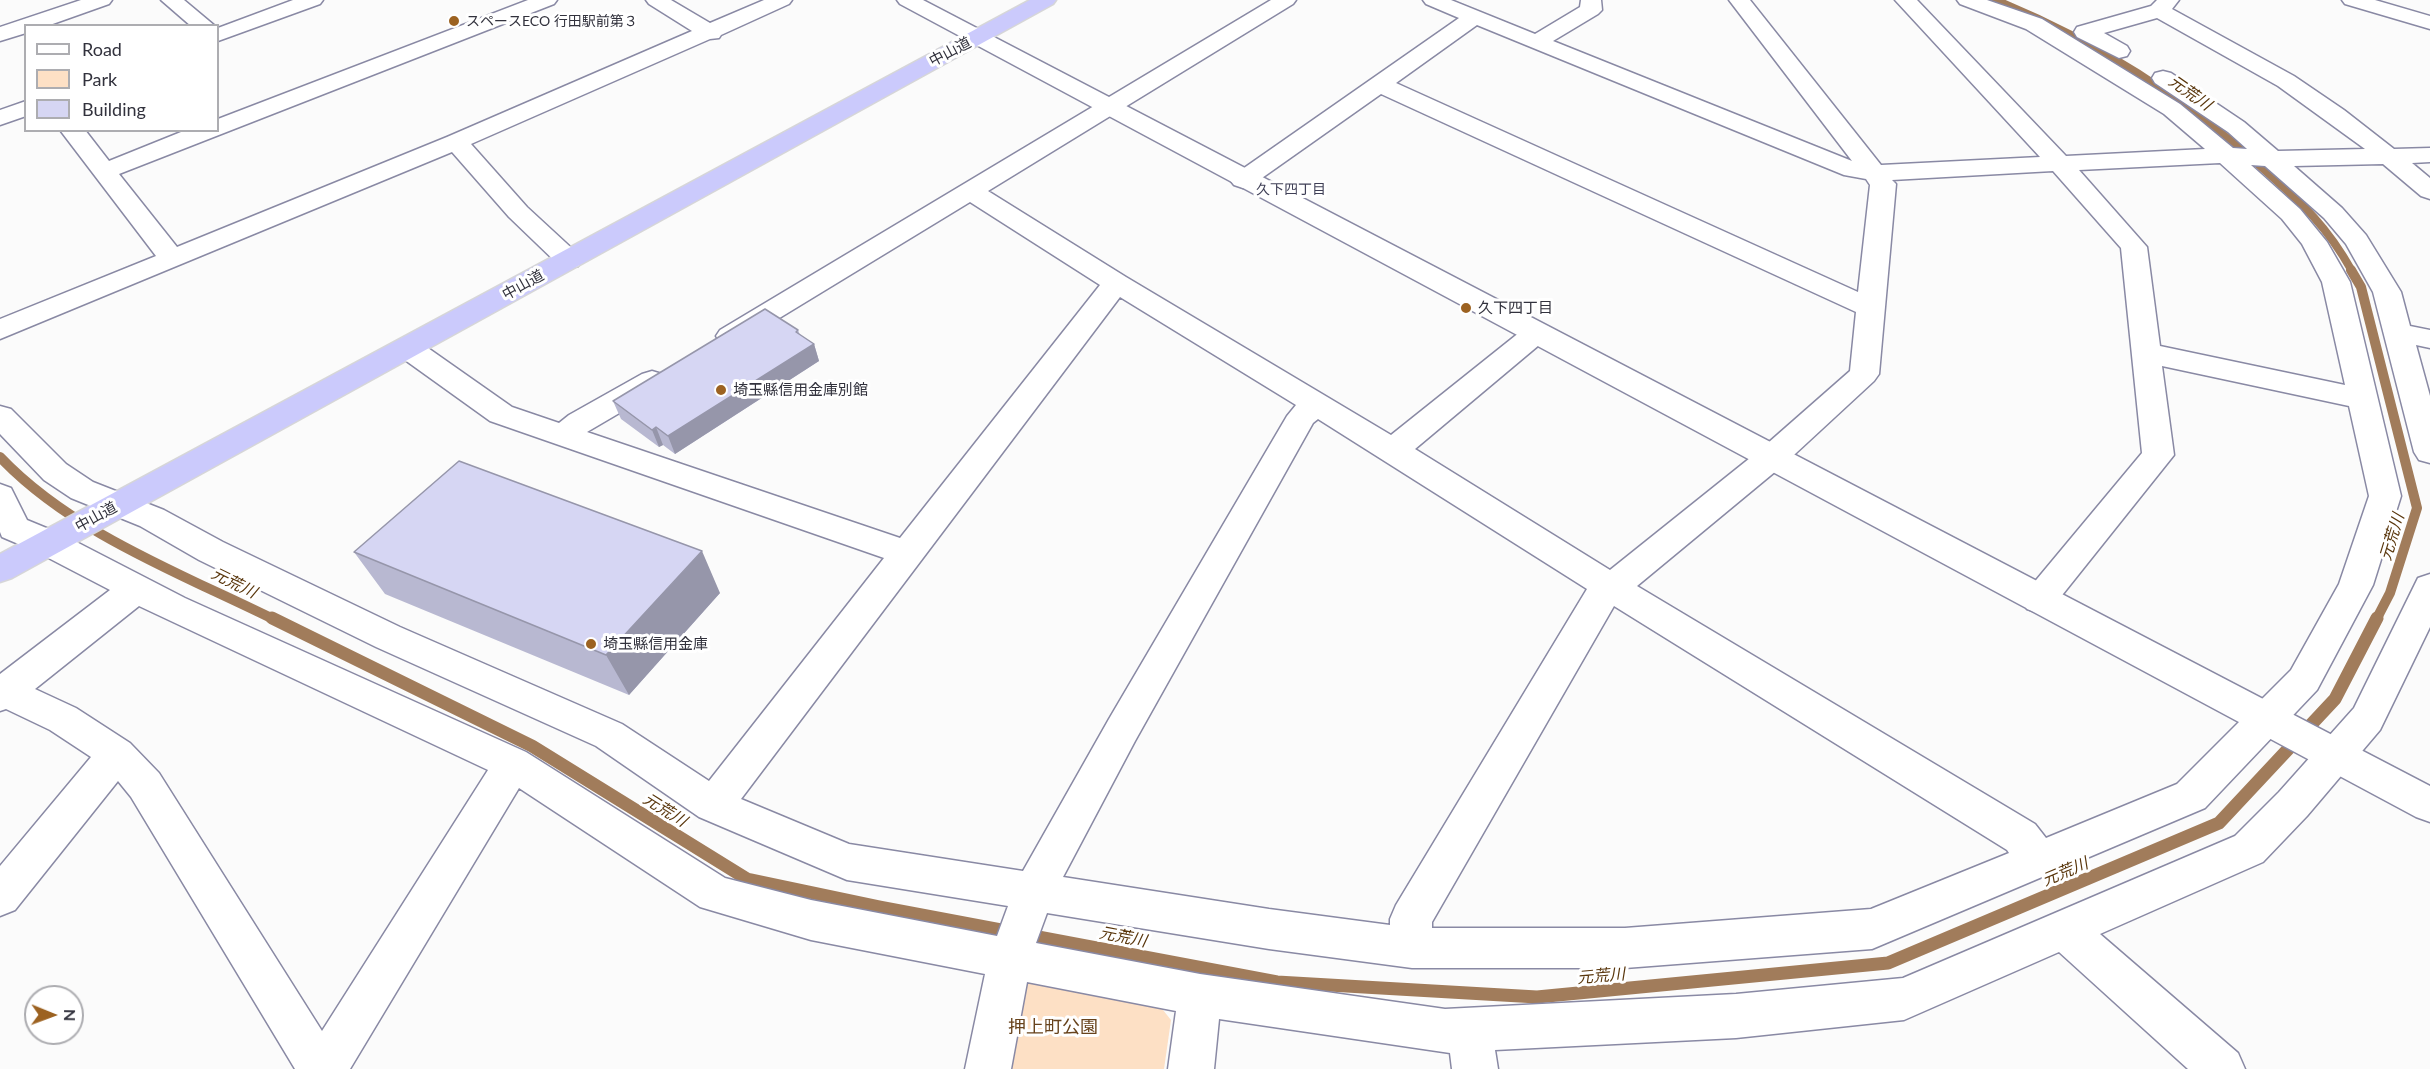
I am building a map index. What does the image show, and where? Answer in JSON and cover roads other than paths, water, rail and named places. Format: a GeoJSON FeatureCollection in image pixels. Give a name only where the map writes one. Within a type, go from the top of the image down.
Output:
{"type":"FeatureCollection","features":[{"type":"Feature","properties":{"kind":"highway","name":"中山道"},"geometry":{"type":"LineString","coordinates":[[0,570],[1046,0]]}},
{"type":"Feature","properties":{"kind":"street"},"geometry":{"type":"LineString","coordinates":[[28,24],[102,0]]}},
{"type":"Feature","properties":{"kind":"street"},"geometry":{"type":"LineString","coordinates":[[171,0],[202,24]]}},
{"type":"Feature","properties":{"kind":"street"},"geometry":{"type":"LineString","coordinates":[[219,35],[313,0]]}},
{"type":"Feature","properties":{"kind":"street"},"geometry":{"type":"LineString","coordinates":[[219,127],[547,0]]}},
{"type":"Feature","properties":{"kind":"street"},"geometry":{"type":"LineString","coordinates":[[656,0],[711,33]]}},
{"type":"Feature","properties":{"kind":"street"},"geometry":{"type":"LineString","coordinates":[[0,330],[456,142],[711,33],[782,0]]}},
{"type":"Feature","properties":{"kind":"street"},"geometry":{"type":"LineString","coordinates":[[907,0],[1243,180],[2430,805]]}},
{"type":"Feature","properties":{"kind":"street"},"geometry":{"type":"LineString","coordinates":[[710,348],[1286,0]]}},
{"type":"Feature","properties":{"kind":"street"},"geometry":{"type":"LineString","coordinates":[[1433,0],[1853,170],[1874,173],[2226,155],[2272,159],[2430,155]]}},
{"type":"Feature","properties":{"kind":"street"},"geometry":{"type":"LineString","coordinates":[[1536,42],[1591,10],[1591,0]]}},
{"type":"Feature","properties":{"kind":"street"},"geometry":{"type":"LineString","coordinates":[[1412,948],[1411,920],[1598,599],[1771,458],[1864,374],[1883,184],[1739,0]]}},
{"type":"Feature","properties":{"kind":"street"},"geometry":{"type":"LineString","coordinates":[[1905,0],[2059,162],[2133,246],[2158,455],[2039,600]]}},
{"type":"Feature","properties":{"kind":"street"},"geometry":{"type":"LineString","coordinates":[[0,416],[56,472],[82,490],[152,518],[211,550],[388,637],[609,735],[713,805],[847,862],[1200,995],[1445,1031],[1472,1049],[1736,1016],[1904,999],[2249,849],[2300,738],[2304,680],[2356,585],[2385,496],[2336,282],[2319,252],[2291,214],[2172,109],[2034,24],[1967,0]]}},
{"type":"Feature","properties":{"kind":"street"},"geometry":{"type":"LineString","coordinates":[[2026,0],[2085,32],[2206,105],[2236,127],[2333,213],[2357,241],[2387,292],[2398,332],[2423,403],[2430,452]]}},
{"type":"Feature","properties":{"kind":"street"},"geometry":{"type":"LineString","coordinates":[[2352,0],[2430,23]]}},
{"type":"Feature","properties":{"kind":"street"},"geometry":{"type":"LineString","coordinates":[[2085,32],[2164,6],[2295,87],[2389,156],[2430,191]]}},
{"type":"Feature","properties":{"kind":"street"},"geometry":{"type":"LineString","coordinates":[[1243,180],[1475,17]]}},
{"type":"Feature","properties":{"kind":"street"},"geometry":{"type":"LineString","coordinates":[[0,33],[24,25]]}},
{"type":"Feature","properties":{"kind":"street"},"geometry":{"type":"LineString","coordinates":[[1379,84],[1870,308]]}},
{"type":"Feature","properties":{"kind":"street"},"geometry":{"type":"LineString","coordinates":[[0,118],[24,109]]}},
{"type":"Feature","properties":{"kind":"street"},"geometry":{"type":"LineString","coordinates":[[74,132],[172,259]]}},
{"type":"Feature","properties":{"kind":"street"},"geometry":{"type":"LineString","coordinates":[[104,171],[204,132]]}},
{"type":"Feature","properties":{"kind":"street"},"geometry":{"type":"LineString","coordinates":[[456,142],[518,212],[569,260]]}},
{"type":"Feature","properties":{"kind":"street"},"geometry":{"type":"LineString","coordinates":[[970,191],[1116,284],[1393,450],[1611,587],[2021,837],[2038,859]]}},
{"type":"Feature","properties":{"kind":"street"},"geometry":{"type":"LineString","coordinates":[[713,805],[1116,284]]}},
{"type":"Feature","properties":{"kind":"street"},"geometry":{"type":"LineString","coordinates":[[2398,332],[2430,339]]}},
{"type":"Feature","properties":{"kind":"street"},"geometry":{"type":"LineString","coordinates":[[1393,450],[1535,334]]}},
{"type":"Feature","properties":{"kind":"street"},"geometry":{"type":"LineString","coordinates":[[408,348],[501,414],[907,553]]}},
{"type":"Feature","properties":{"kind":"street"},"geometry":{"type":"LineString","coordinates":[[2146,353],[2363,399]]}},
{"type":"Feature","properties":{"kind":"street"},"geometry":{"type":"LineString","coordinates":[[564,435],[580,422],[670,370]]}},
{"type":"Feature","properties":{"kind":"street"},"geometry":{"type":"LineString","coordinates":[[988,1069],[1021,926],[1122,730],[1302,416],[1315,405]]}},
{"type":"Feature","properties":{"kind":"street"},"geometry":{"type":"LineString","coordinates":[[0,496],[14,528],[49,543],[136,589],[316,675],[513,764],[715,894],[811,920],[1021,926],[1412,948],[1625,948],[1872,929],[2191,796],[2300,738],[2367,719],[2426,600],[2430,586]]}},
{"type":"Feature","properties":{"kind":"street"},"geometry":{"type":"LineString","coordinates":[[136,589],[2,692],[63,719],[117,754],[145,785],[322,1069],[513,764]]}},
{"type":"Feature","properties":{"kind":"street"},"geometry":{"type":"LineString","coordinates":[[0,897],[117,754]]}},
{"type":"Feature","properties":{"kind":"street"},"geometry":{"type":"LineString","coordinates":[[2064,930],[2222,1069]]}},
{"type":"Feature","properties":{"kind":"street"},"geometry":{"type":"LineString","coordinates":[[1191,1069],[1200,995]]}},
{"type":"Feature","properties":{"kind":"waterway","name":"元荒川"},"geometry":{"type":"LineString","coordinates":[[1995,0],[2031,15],[2101,51],[2135,71],[2199,116],[2230,140],[2300,202],[2332,239],[2352,271]]}},
{"type":"Feature","properties":{"kind":"waterway","name":"元荒川"},"geometry":{"type":"LineString","coordinates":[[2351,270],[2361,287],[2417,508],[2390,593],[2376,620]]}},
{"type":"Feature","properties":{"kind":"waterway","name":"元荒川"},"geometry":{"type":"LineString","coordinates":[[0,457],[29,484],[94,530],[166,568],[275,620]]}},
{"type":"Feature","properties":{"kind":"waterway","name":"元荒川"},"geometry":{"type":"LineString","coordinates":[[272,618],[532,746],[747,879],[880,907],[1277,982],[1537,997],[1888,963],[2219,823],[2335,699],[2377,618]]}},
{"type":"Feature","properties":{"kind":"place","name":"スペースECO 行田駅前第３"},"geometry":{"type":"Point","coordinates":[454,21]}},
{"type":"Feature","properties":{"kind":"place","name":"久下四丁目"},"geometry":{"type":"Point","coordinates":[1466,308]}},
{"type":"Feature","properties":{"kind":"place","name":"埼玉縣信用金庫別館"},"geometry":{"type":"Point","coordinates":[721,390]}},
{"type":"Feature","properties":{"kind":"place","name":"埼玉縣信用金庫"},"geometry":{"type":"Point","coordinates":[591,644]}},
{"type":"Feature","properties":{"kind":"district","name":"久下四丁目"},"geometry":{"type":"Point","coordinates":[1291,189]}},
{"type":"Feature","properties":{"kind":"park label","name":"押上町公園"},"geometry":{"type":"Point","coordinates":[1053,1027]}}]}
